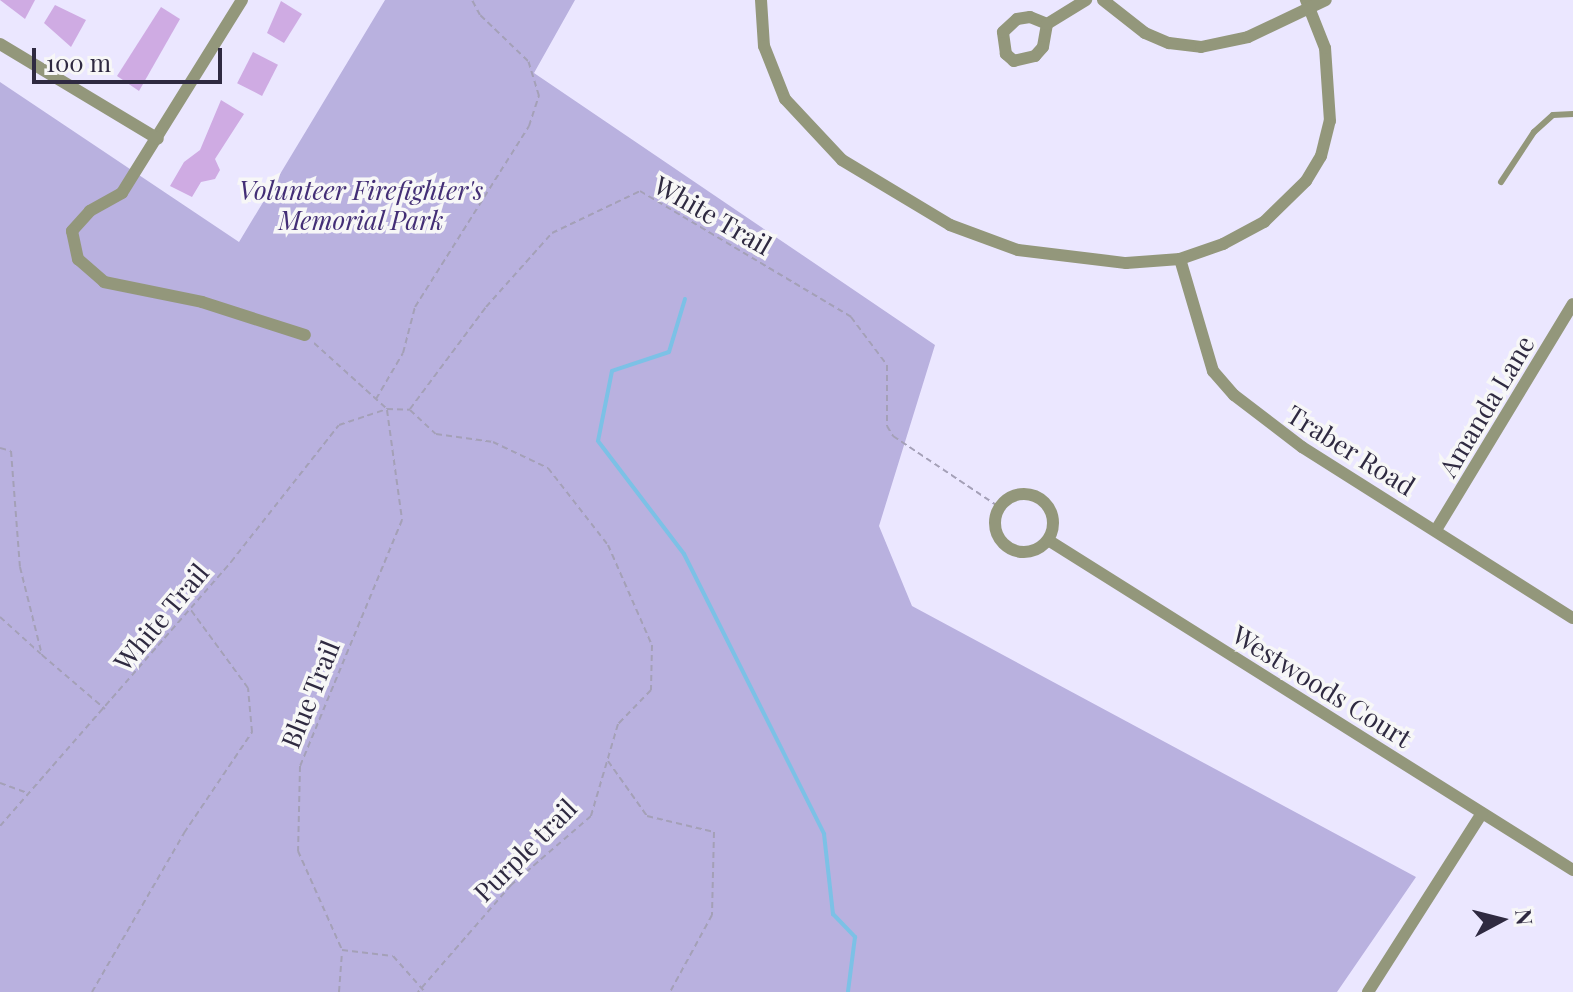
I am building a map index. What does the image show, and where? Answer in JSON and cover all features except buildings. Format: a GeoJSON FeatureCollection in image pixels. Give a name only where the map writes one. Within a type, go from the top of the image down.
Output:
{"type":"FeatureCollection","features":[{"type":"Feature","properties":{"kind":"street"},"geometry":{"type":"LineString","coordinates":[[242,0],[122,193],[90,211],[72,231],[78,259],[104,282],[202,302],[305,335]]}},
{"type":"Feature","properties":{"kind":"street"},"geometry":{"type":"LineString","coordinates":[[761,0],[764,46],[785,99],[809,130],[872,181],[950,225],[1018,250],[1073,261],[1180,259],[1264,222],[1286,205],[1321,156],[1330,121],[1330,84],[1308,4]]}},
{"type":"Feature","properties":{"kind":"street"},"geometry":{"type":"LineString","coordinates":[[1047,24],[1086,0]]}},
{"type":"Feature","properties":{"kind":"street"},"geometry":{"type":"LineString","coordinates":[[1103,0],[1145,33],[1169,43],[1201,47],[1248,37],[1308,4],[1326,0]]}},
{"type":"Feature","properties":{"kind":"street"},"geometry":{"type":"LineString","coordinates":[[0,44],[158,139]]}},
{"type":"Feature","properties":{"kind":"street","name":"Traber Road"},"geometry":{"type":"LineString","coordinates":[[1180,259],[1213,371],[1234,395],[1302,447],[1573,618]]}},
{"type":"Feature","properties":{"kind":"street","name":"Amanda Lane"},"geometry":{"type":"LineString","coordinates":[[1436,530],[1573,304]]}},
{"type":"Feature","properties":{"kind":"street"},"geometry":{"type":"LineString","coordinates":[[1014,496],[1040,499],[1051,513],[1048,540],[1032,552],[1012,550],[995,527],[999,507],[1014,496]]}},
{"type":"Feature","properties":{"kind":"street","name":"Westwoods Court"},"geometry":{"type":"LineString","coordinates":[[1048,540],[1573,870]]}},
{"type":"Feature","properties":{"kind":"street"},"geometry":{"type":"LineString","coordinates":[[1368,992],[1482,813]]}},
{"type":"Feature","properties":{"kind":"lane"},"geometry":{"type":"LineString","coordinates":[[1501,182],[1534,132],[1553,115],[1573,114]]}},
{"type":"Feature","properties":{"kind":"path"},"geometry":{"type":"LineString","coordinates":[[376,399],[403,353],[415,307],[529,126],[539,96],[528,61],[480,15],[472,0]]}},
{"type":"Feature","properties":{"kind":"path","name":"White Trail"},"geometry":{"type":"LineString","coordinates":[[410,410],[486,307],[552,233],[640,191],[851,317],[887,365],[887,426],[893,436],[999,507]]}},
{"type":"Feature","properties":{"kind":"path"},"geometry":{"type":"LineString","coordinates":[[305,335],[387,409],[410,410]]}},
{"type":"Feature","properties":{"kind":"path","name":"White Trail"},"geometry":{"type":"LineString","coordinates":[[0,826],[191,610],[339,425],[387,409]]}},
{"type":"Feature","properties":{"kind":"path","name":"Blue Trail"},"geometry":{"type":"LineString","coordinates":[[342,950],[298,851],[300,766],[402,520],[387,409]]}},
{"type":"Feature","properties":{"kind":"path","name":"Purple trail"},"geometry":{"type":"LineString","coordinates":[[410,410],[436,434],[493,442],[548,468],[608,545],[652,645],[651,690],[618,724],[591,816],[511,885],[420,986],[418,992]]}},
{"type":"Feature","properties":{"kind":"path"},"geometry":{"type":"LineString","coordinates":[[0,448],[11,451],[20,567],[42,655]]}},
{"type":"Feature","properties":{"kind":"path"},"geometry":{"type":"LineString","coordinates":[[92,992],[184,833],[252,732],[248,688],[191,610]]}},
{"type":"Feature","properties":{"kind":"path"},"geometry":{"type":"LineString","coordinates":[[0,617],[106,709]]}},
{"type":"Feature","properties":{"kind":"path"},"geometry":{"type":"LineString","coordinates":[[607,760],[647,816],[714,832],[712,915],[670,992]]}},
{"type":"Feature","properties":{"kind":"path"},"geometry":{"type":"LineString","coordinates":[[0,783],[27,793]]}},
{"type":"Feature","properties":{"kind":"path"},"geometry":{"type":"LineString","coordinates":[[339,992],[342,950],[393,956],[425,992]]}},
{"type":"Feature","properties":{"kind":"green space","name":"Volunteer Firefighter's Memorial Park"},"geometry":{"type":"Polygon","coordinates":[[[385,0],[575,0],[534,73],[935,345],[879,526],[912,606],[1416,877],[1337,992],[0,992],[0,82],[239,242],[385,0]]]}},
{"type":"Feature","properties":{"kind":"waterway"},"geometry":{"type":"LineString","coordinates":[[685,299],[669,352],[612,371],[598,441],[684,554],[824,834],[833,914],[855,937],[848,992]]}}]}
